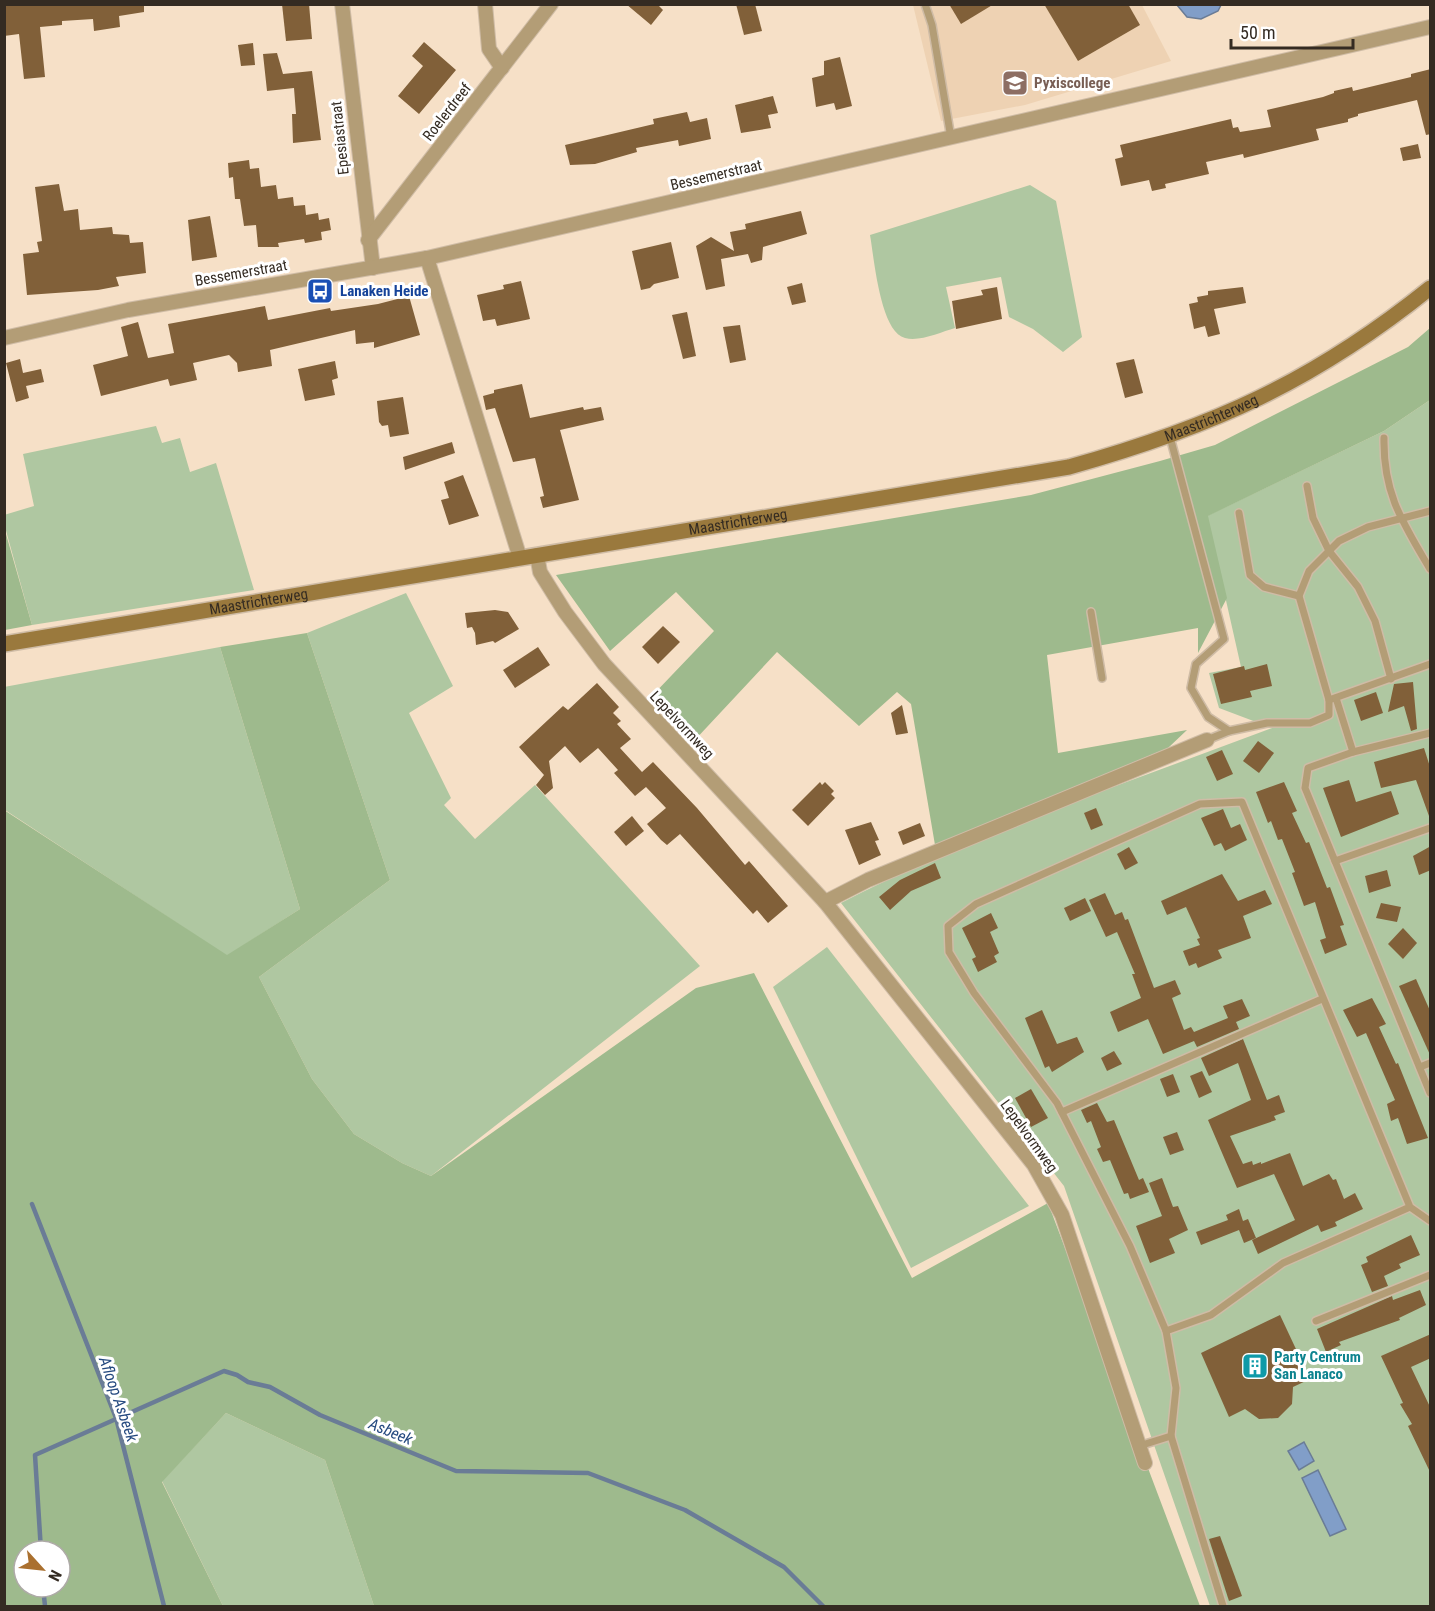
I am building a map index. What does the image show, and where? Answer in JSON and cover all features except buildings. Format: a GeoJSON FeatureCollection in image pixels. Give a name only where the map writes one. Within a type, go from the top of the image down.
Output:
{"type":"FeatureCollection","features":[{"type":"Feature","properties":{"kind":"main road","name":"Maastrichterweg"},"geometry":{"type":"LineString","coordinates":[[4,644],[1069,467],[1170,436],[1254,403],[1298,380],[1354,345],[1431,288]]}},
{"type":"Feature","properties":{"kind":"street","name":"Epesiastraat"},"geometry":{"type":"LineString","coordinates":[[342,4],[373,268]]}},
{"type":"Feature","properties":{"kind":"street"},"geometry":{"type":"LineString","coordinates":[[485,4],[489,49],[502,68]]}},
{"type":"Feature","properties":{"kind":"street","name":"Roelerdreef"},"geometry":{"type":"LineString","coordinates":[[368,240],[551,4]]}},
{"type":"Feature","properties":{"kind":"street","name":"Bessemerstraat"},"geometry":{"type":"LineString","coordinates":[[4,338],[128,310],[427,258],[1431,27]]}},
{"type":"Feature","properties":{"kind":"street"},"geometry":{"type":"LineString","coordinates":[[427,258],[520,558]]}},
{"type":"Feature","properties":{"kind":"street","name":"Lepelvormweg"},"geometry":{"type":"LineString","coordinates":[[537,555],[540,572],[565,612],[604,664],[825,902],[1034,1165],[1062,1215],[1145,1463]]}},
{"type":"Feature","properties":{"kind":"street"},"geometry":{"type":"LineString","coordinates":[[825,902],[868,880],[1207,740]]}},
{"type":"Feature","properties":{"kind":"lane"},"geometry":{"type":"LineString","coordinates":[[925,4],[932,25],[951,138]]}},
{"type":"Feature","properties":{"kind":"lane"},"geometry":{"type":"LineString","coordinates":[[1170,436],[1224,639],[1196,664],[1191,688],[1208,717],[1229,731]]}},
{"type":"Feature","properties":{"kind":"lane"},"geometry":{"type":"LineString","coordinates":[[1384,438],[1384,463],[1388,490],[1400,519],[1431,569]]}},
{"type":"Feature","properties":{"kind":"lane"},"geometry":{"type":"LineString","coordinates":[[1307,486],[1313,518],[1329,551],[1358,587],[1375,621],[1390,679]]}},
{"type":"Feature","properties":{"kind":"lane"},"geometry":{"type":"LineString","coordinates":[[1353,752],[1299,596],[1309,571],[1339,541],[1368,526],[1431,511]]}},
{"type":"Feature","properties":{"kind":"lane"},"geometry":{"type":"LineString","coordinates":[[1239,513],[1250,575],[1264,587],[1299,596]]}},
{"type":"Feature","properties":{"kind":"lane"},"geometry":{"type":"LineString","coordinates":[[1091,612],[1102,678]]}},
{"type":"Feature","properties":{"kind":"lane"},"geometry":{"type":"LineString","coordinates":[[1333,699],[1431,664]]}},
{"type":"Feature","properties":{"kind":"lane"},"geometry":{"type":"LineString","coordinates":[[1207,740],[1229,731],[1267,723],[1310,723],[1329,715],[1333,699]]}},
{"type":"Feature","properties":{"kind":"lane"},"geometry":{"type":"LineString","coordinates":[[1431,733],[1353,752],[1308,768],[1305,788],[1431,1093]]}},
{"type":"Feature","properties":{"kind":"lane"},"geometry":{"type":"LineString","coordinates":[[1223,1606],[1171,1437],[1176,1388],[1166,1331],[1130,1245],[1062,1112],[949,952],[948,926],[976,904],[1200,804],[1242,802],[1410,1207],[1431,1221]]}},
{"type":"Feature","properties":{"kind":"lane"},"geometry":{"type":"LineString","coordinates":[[1335,861],[1431,828]]}},
{"type":"Feature","properties":{"kind":"lane"},"geometry":{"type":"LineString","coordinates":[[1062,1112],[1322,999]]}},
{"type":"Feature","properties":{"kind":"lane"},"geometry":{"type":"LineString","coordinates":[[1420,1067],[1431,1063]]}},
{"type":"Feature","properties":{"kind":"lane"},"geometry":{"type":"LineString","coordinates":[[1166,1331],[1211,1315],[1283,1263],[1410,1207]]}},
{"type":"Feature","properties":{"kind":"lane"},"geometry":{"type":"LineString","coordinates":[[1316,1321],[1431,1275]]}},
{"type":"Feature","properties":{"kind":"lane"},"geometry":{"type":"LineString","coordinates":[[1139,1446],[1171,1437]]}},
{"type":"Feature","properties":{"kind":"shaded area","name":"Pyxiscollege"},"geometry":{"type":"Polygon","coordinates":[[[913,5],[1142,5],[1171,61],[1025,105],[941,121],[913,5]]]}},
{"type":"Feature","properties":{"kind":"green space"},"geometry":{"type":"Polygon","coordinates":[[[1030,185],[1056,201],[1082,337],[1063,352],[1033,329],[1009,317],[1001,277],[946,287],[955,328],[917,339],[905,338],[896,333],[884,309],[870,235],[1030,185]]]}},
{"type":"Feature","properties":{"kind":"green space"},"geometry":{"type":"Polygon","coordinates":[[[1430,328],[1430,400],[1384,431],[1208,516],[1227,598],[1198,653],[1198,628],[1047,655],[1058,753],[1187,730],[1168,748],[935,845],[911,704],[897,692],[859,726],[777,652],[693,742],[650,698],[714,631],[676,592],[610,651],[556,575],[1031,495],[1160,461],[1215,445],[1408,347],[1430,328]]]}},
{"type":"Feature","properties":{"kind":"green space"},"geometry":{"type":"Polygon","coordinates":[[[1430,400],[1430,1606],[1210,1606],[1064,1186],[841,903],[893,877],[999,831],[1272,728],[1219,708],[1209,673],[1241,667],[1207,516],[1384,431],[1430,400]]]}},
{"type":"Feature","properties":{"kind":"green space"},"geometry":{"type":"Polygon","coordinates":[[[156,426],[162,443],[180,438],[190,472],[216,463],[254,590],[32,625],[5,527],[4,515],[34,506],[23,454],[156,426]]]}},
{"type":"Feature","properties":{"kind":"green space"},"geometry":{"type":"Polygon","coordinates":[[[4,527],[32,625],[5,630],[4,630],[4,527]]]}},
{"type":"Feature","properties":{"kind":"green space"},"geometry":{"type":"Polygon","coordinates":[[[406,593],[453,686],[409,713],[451,798],[444,805],[475,839],[535,785],[700,966],[431,1176],[402,1163],[354,1134],[312,1079],[259,977],[390,880],[307,633],[406,593]]]}},
{"type":"Feature","properties":{"kind":"green space"},"geometry":{"type":"Polygon","coordinates":[[[307,633],[390,880],[259,977],[312,1079],[354,1134],[402,1163],[431,1176],[696,988],[754,973],[912,1278],[1048,1203],[1200,1606],[374,1606],[325,1460],[226,1413],[162,1482],[223,1606],[5,1606],[4,810],[227,955],[300,909],[220,647],[307,633]]]}},
{"type":"Feature","properties":{"kind":"green space"},"geometry":{"type":"Polygon","coordinates":[[[220,647],[300,909],[227,956],[5,810],[4,687],[220,647]]]}},
{"type":"Feature","properties":{"kind":"green space"},"geometry":{"type":"Polygon","coordinates":[[[827,947],[1029,1206],[911,1268],[773,987],[827,947]]]}},
{"type":"Feature","properties":{"kind":"green space"},"geometry":{"type":"Polygon","coordinates":[[[226,1413],[325,1460],[374,1606],[223,1606],[162,1481],[226,1413]]]}},
{"type":"Feature","properties":{"kind":"water"},"geometry":{"type":"Polygon","coordinates":[[[1177,5],[1221,5],[1218,11],[1201,19],[1187,17],[1177,5]]]}},
{"type":"Feature","properties":{"kind":"water"},"geometry":{"type":"Polygon","coordinates":[[[1304,1442],[1314,1461],[1299,1470],[1288,1451],[1304,1442]]]}},
{"type":"Feature","properties":{"kind":"water"},"geometry":{"type":"Polygon","coordinates":[[[1318,1470],[1346,1529],[1330,1536],[1302,1478],[1318,1470]]]}},
{"type":"Feature","properties":{"kind":"waterway","name":"Afloop Asbeek"},"geometry":{"type":"LineString","coordinates":[[32,1204],[116,1418],[164,1606]]}},
{"type":"Feature","properties":{"kind":"waterway","name":"Asbeek"},"geometry":{"type":"LineString","coordinates":[[40,1539],[35,1455],[224,1371],[248,1382],[270,1387],[320,1415],[456,1471],[588,1473],[685,1510],[784,1567],[823,1606]]}},
{"type":"Feature","properties":{"kind":"waterway","name":"Asbeek"},"geometry":{"type":"LineString","coordinates":[[44,1599],[45,1606]]}},
{"type":"Feature","properties":{"kind":"place","name":"Pyxiscollege"},"geometry":{"type":"Point","coordinates":[1015,83]}},
{"type":"Feature","properties":{"kind":"place","name":"Lanaken Heide"},"geometry":{"type":"Point","coordinates":[320,291]}},
{"type":"Feature","properties":{"kind":"place","name":"Party Centrum San Lanaco"},"geometry":{"type":"Point","coordinates":[1255,1366]}}]}
